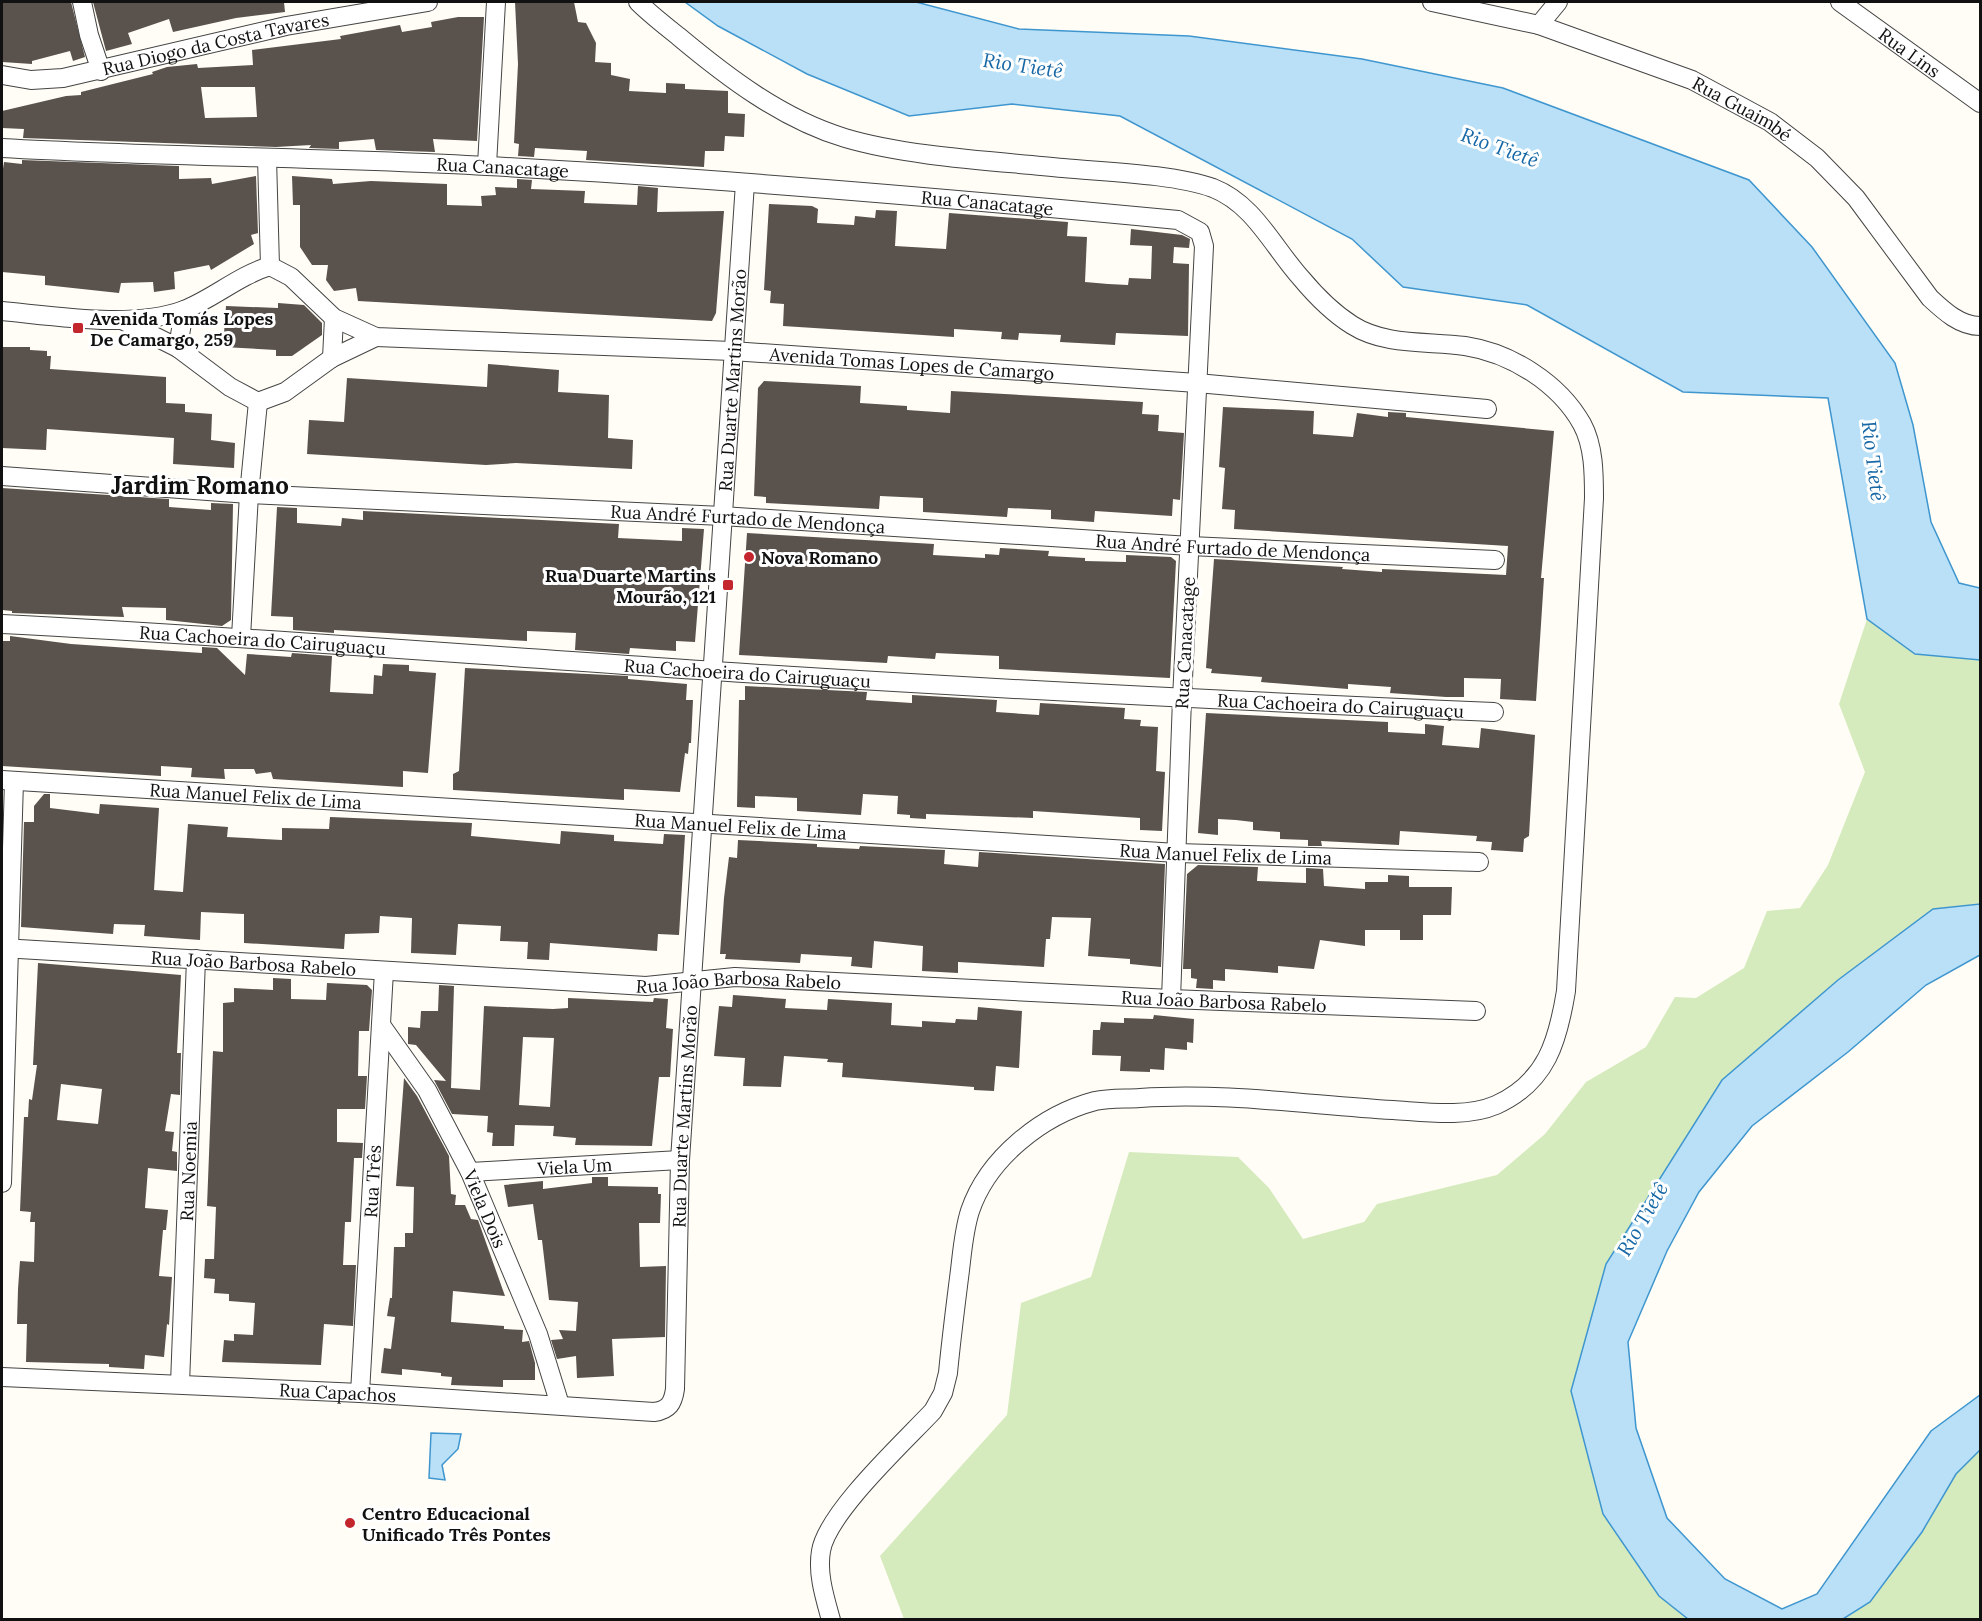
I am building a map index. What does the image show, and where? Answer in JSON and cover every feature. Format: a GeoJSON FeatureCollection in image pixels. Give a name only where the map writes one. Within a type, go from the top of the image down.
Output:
{"type":"FeatureCollection","features":[{"type":"Feature","properties":{"kind":"street"},"geometry":{"type":"LineString","coordinates":[[82,2],[89,35],[101,71]]}},
{"type":"Feature","properties":{"kind":"street","name":"Rua Diogo da Costa Tavares"},"geometry":{"type":"LineString","coordinates":[[2,75],[32,80],[101,71],[286,26],[428,2]]}},
{"type":"Feature","properties":{"kind":"street"},"geometry":{"type":"LineString","coordinates":[[487,165],[496,2]]}},
{"type":"Feature","properties":{"kind":"street"},"geometry":{"type":"LineString","coordinates":[[638,2],[729,77],[783,111],[845,138],[902,149],[1196,183],[1214,189],[1245,208],[1299,277],[1331,310],[1354,326],[1379,338],[1468,347],[1488,352],[1512,361],[1531,372],[1563,398],[1583,426],[1592,454],[1594,498],[1566,991],[1558,1034],[1548,1058],[1517,1092],[1496,1105],[1477,1110],[1419,1111],[1185,1095],[1096,1101],[1040,1124],[1020,1140],[986,1181],[971,1210],[964,1237],[948,1373],[943,1393],[933,1411],[839,1512],[826,1532],[820,1552],[820,1577],[831,1620]]}},
{"type":"Feature","properties":{"kind":"street","name":"Rua Guaimbé"},"geometry":{"type":"LineString","coordinates":[[1432,2],[1539,25],[1692,80],[1770,122],[1817,158],[1856,198],[1930,298],[1944,311],[1964,323],[1980,326]]}},
{"type":"Feature","properties":{"kind":"street"},"geometry":{"type":"LineString","coordinates":[[1539,25],[1558,2]]}},
{"type":"Feature","properties":{"kind":"street","name":"Rua Lins"},"geometry":{"type":"LineString","coordinates":[[1840,2],[1980,102]]}},
{"type":"Feature","properties":{"kind":"street","name":"Rua Canacatage"},"geometry":{"type":"LineString","coordinates":[[2,148],[487,165],[745,183],[972,200],[1179,220],[1200,232],[1204,246],[1182,699],[1171,999]]}},
{"type":"Feature","properties":{"kind":"street"},"geometry":{"type":"LineString","coordinates":[[2,311],[124,321],[184,310],[250,272],[270,266],[267,158]]}},
{"type":"Feature","properties":{"kind":"street","name":"Rua Duarte Martins Morão"},"geometry":{"type":"LineString","coordinates":[[671,1404],[675,1389],[680,1160],[732,351],[745,183]]}},
{"type":"Feature","properties":{"kind":"street","name":"Avenida Tomas Lopes de Camargo"},"geometry":{"type":"LineString","coordinates":[[270,266],[291,277],[334,318],[376,337],[732,351],[1197,383],[1487,409]]}},
{"type":"Feature","properties":{"kind":"street"},"geometry":{"type":"LineString","coordinates":[[178,348],[184,310]]}},
{"type":"Feature","properties":{"kind":"street"},"geometry":{"type":"LineString","coordinates":[[332,358],[334,318]]}},
{"type":"Feature","properties":{"kind":"street"},"geometry":{"type":"LineString","coordinates":[[124,321],[178,348],[230,387],[258,402],[249,494],[241,637]]}},
{"type":"Feature","properties":{"kind":"street","name":"Avenida Tomas Lopes de Camargo"},"geometry":{"type":"LineString","coordinates":[[258,402],[285,392],[332,358],[376,337]]}},
{"type":"Feature","properties":{"kind":"street","name":"Rua André Furtado de Mendonça"},"geometry":{"type":"LineString","coordinates":[[2,476],[249,494],[722,516],[1190,546],[1495,560]]}},
{"type":"Feature","properties":{"kind":"street","name":"Rua Cachoeira do Cairuguaçu"},"geometry":{"type":"LineString","coordinates":[[2,624],[241,637],[713,671],[1182,699],[1494,712]]}},
{"type":"Feature","properties":{"kind":"street"},"geometry":{"type":"LineString","coordinates":[[2,1182],[8,780]]}},
{"type":"Feature","properties":{"kind":"street","name":"Rua Manuel Felix de Lima"},"geometry":{"type":"LineString","coordinates":[[8,780],[1178,853],[1479,862]]}},
{"type":"Feature","properties":{"kind":"street","name":"Rua João Barbosa Rabelo"},"geometry":{"type":"LineString","coordinates":[[5,948],[646,986],[735,977],[1171,999],[1476,1011]]}},
{"type":"Feature","properties":{"kind":"street","name":"Rua Noemia"},"geometry":{"type":"LineString","coordinates":[[180,1384],[196,959]]}},
{"type":"Feature","properties":{"kind":"street","name":"Rua Três"},"geometry":{"type":"LineString","coordinates":[[360,1393],[384,971]]}},
{"type":"Feature","properties":{"kind":"street","name":"Viela Dois"},"geometry":{"type":"LineString","coordinates":[[381,1025],[426,1090],[470,1172],[538,1334],[560,1405]]}},
{"type":"Feature","properties":{"kind":"street","name":"Viela Um"},"geometry":{"type":"LineString","coordinates":[[470,1172],[680,1160]]}},
{"type":"Feature","properties":{"kind":"street","name":"Rua Capachos"},"geometry":{"type":"LineString","coordinates":[[2,1377],[360,1393],[654,1412],[668,1409],[671,1404]]}},
{"type":"Feature","properties":{"kind":"green space"},"geometry":{"type":"Polygon","coordinates":[[[1867,619],[1915,654],[1980,660],[1980,904],[1933,909],[1838,980],[1722,1080],[1606,1264],[1659,1596],[1688,1619],[904,1619],[880,1556],[1007,1415],[1021,1303],[1091,1277],[1129,1152],[1238,1157],[1269,1188],[1303,1239],[1364,1222],[1377,1204],[1497,1175],[1545,1134],[1586,1082],[1646,1047],[1675,997],[1696,998],[1744,968],[1767,911],[1800,908],[1828,865],[1865,772],[1839,704],[1867,619]]]}},
{"type":"Feature","properties":{"kind":"green space"},"geometry":{"type":"Polygon","coordinates":[[[1980,1450],[1980,1619],[1843,1620],[1870,1602],[1922,1532],[1956,1474],[1980,1450]]]}},
{"type":"Feature","properties":{"kind":"water","name":"Rio Tietê"},"geometry":{"type":"Polygon","coordinates":[[[685,2],[916,2],[1019,29],[1189,36],[1362,59],[1503,88],[1749,180],[1812,247],[1895,363],[1913,425],[1931,522],[1959,583],[1980,588],[1980,660],[1915,654],[1867,619],[1828,398],[1683,392],[1527,305],[1403,287],[1352,239],[1120,116],[1012,104],[909,116],[807,74],[718,26],[685,2]]]}},
{"type":"Feature","properties":{"kind":"water","name":"Rio Tietê"},"geometry":{"type":"Polygon","coordinates":[[[1980,904],[1980,955],[1926,985],[1848,1052],[1752,1126],[1699,1192],[1667,1251],[1628,1342],[1636,1428],[1667,1518],[1725,1579],[1782,1609],[1817,1594],[1931,1431],[1980,1395],[1980,1450],[1956,1474],[1922,1532],[1870,1602],[1843,1619],[1688,1619],[1659,1596],[1603,1514],[1571,1391],[1606,1264],[1722,1080],[1838,980],[1933,909],[1980,904]]]}},
{"type":"Feature","properties":{"kind":"water"},"geometry":{"type":"Polygon","coordinates":[[[431,1433],[461,1434],[458,1449],[442,1465],[445,1480],[429,1478],[431,1433]]]}},
{"type":"Feature","properties":{"kind":"building"},"geometry":{"type":"Polygon","coordinates":[[[2,2],[71,2],[85,57],[73,61],[70,51],[32,61],[32,64],[2,62],[2,2]]]}},
{"type":"Feature","properties":{"kind":"building"},"geometry":{"type":"Polygon","coordinates":[[[93,2],[284,2],[285,12],[236,18],[173,32],[169,19],[128,33],[132,44],[106,51],[93,2]]]}},
{"type":"Feature","properties":{"kind":"building"},"geometry":{"type":"Polygon","coordinates":[[[515,2],[574,2],[578,22],[586,23],[596,43],[595,62],[611,63],[611,75],[630,79],[629,91],[666,93],[666,83],[685,84],[685,89],[728,91],[728,113],[745,114],[744,137],[725,136],[724,151],[705,151],[704,167],[586,160],[587,151],[535,148],[534,157],[518,156],[519,144],[514,143],[518,64],[515,2]]]}},
{"type":"Feature","properties":{"kind":"building"},"geometry":{"type":"Polygon","coordinates":[[[458,17],[484,17],[477,141],[433,139],[435,152],[376,150],[374,139],[339,142],[339,149],[309,148],[311,145],[276,147],[23,138],[24,129],[2,128],[2,111],[66,96],[81,95],[81,92],[153,74],[152,72],[167,67],[197,64],[198,68],[253,65],[252,50],[341,39],[340,36],[400,25],[402,32],[432,27],[431,22],[458,17]],[[201,87],[205,118],[257,117],[255,87],[201,87]]]}},
{"type":"Feature","properties":{"kind":"building"},"geometry":{"type":"Polygon","coordinates":[[[22,160],[179,166],[179,179],[211,178],[212,184],[256,176],[258,233],[251,235],[254,244],[211,270],[209,265],[174,272],[175,289],[154,292],[153,282],[121,283],[119,293],[45,285],[45,276],[2,272],[4,162],[22,164],[22,160]]]}},
{"type":"Feature","properties":{"kind":"building"},"geometry":{"type":"Polygon","coordinates":[[[292,176],[332,179],[333,184],[371,181],[447,184],[447,205],[482,206],[481,196],[496,195],[495,187],[517,188],[517,179],[532,180],[531,189],[585,191],[584,203],[637,205],[638,186],[658,188],[657,212],[724,211],[716,313],[712,321],[358,301],[356,288],[334,291],[326,280],[328,265],[312,265],[300,247],[300,205],[293,205],[292,176]]]}},
{"type":"Feature","properties":{"kind":"building"},"geometry":{"type":"Polygon","coordinates":[[[769,204],[812,206],[818,209],[817,223],[854,225],[855,216],[875,218],[876,210],[897,211],[895,246],[946,249],[949,213],[1068,222],[1067,236],[1087,237],[1085,282],[1108,284],[1128,285],[1129,278],[1151,279],[1152,246],[1130,245],[1131,229],[1182,235],[1190,239],[1189,248],[1174,247],[1173,263],[1189,264],[1188,336],[1116,333],[1115,345],[1060,342],[1061,335],[1019,333],[1018,340],[1001,339],[1002,332],[954,329],[954,337],[783,326],[784,304],[770,303],[771,291],[764,290],[769,204]]]}},
{"type":"Feature","properties":{"kind":"building"},"geometry":{"type":"Polygon","coordinates":[[[278,303],[304,305],[322,323],[322,335],[292,356],[276,356],[276,350],[223,347],[226,306],[278,308],[278,303]]]}},
{"type":"Feature","properties":{"kind":"building"},"geometry":{"type":"Polygon","coordinates":[[[2,347],[30,347],[30,350],[47,351],[47,356],[51,356],[50,369],[166,377],[166,403],[185,404],[185,412],[212,414],[211,440],[235,443],[234,468],[173,464],[174,438],[47,429],[46,450],[2,448],[2,347]]]}},
{"type":"Feature","properties":{"kind":"building"},"geometry":{"type":"Polygon","coordinates":[[[488,364],[559,370],[558,392],[609,395],[608,438],[633,440],[632,469],[516,463],[486,465],[307,454],[309,420],[344,422],[347,378],[487,387],[488,364]]]}},
{"type":"Feature","properties":{"kind":"building"},"geometry":{"type":"Polygon","coordinates":[[[764,381],[861,386],[860,403],[907,406],[907,410],[950,413],[951,391],[1143,402],[1142,414],[1159,415],[1158,431],[1184,433],[1180,500],[1173,499],[1172,516],[1095,511],[1094,522],[1051,519],[1051,510],[1008,508],[1007,517],[923,512],[923,498],[880,496],[879,509],[766,503],[766,497],[754,496],[758,388],[764,381]]]}},
{"type":"Feature","properties":{"kind":"building"},"geometry":{"type":"Polygon","coordinates":[[[1223,407],[1314,411],[1313,434],[1353,437],[1357,413],[1388,417],[1388,412],[1406,413],[1406,417],[1554,431],[1541,578],[1544,578],[1536,701],[1500,699],[1501,679],[1464,678],[1464,697],[1446,697],[1390,693],[1391,687],[1348,684],[1348,689],[1261,682],[1262,677],[1211,673],[1212,669],[1206,668],[1214,559],[1343,567],[1342,569],[1382,572],[1382,569],[1506,575],[1508,546],[1234,529],[1235,510],[1222,509],[1225,468],[1219,467],[1223,407]]]}},
{"type":"Feature","properties":{"kind":"building"},"geometry":{"type":"Polygon","coordinates":[[[2,488],[169,499],[169,507],[211,510],[211,503],[233,504],[231,620],[222,626],[166,620],[166,608],[122,607],[124,617],[12,613],[12,611],[2,610],[2,488]]]}},
{"type":"Feature","properties":{"kind":"building"},"geometry":{"type":"Polygon","coordinates":[[[277,507],[297,508],[297,523],[341,526],[342,518],[363,520],[363,511],[619,524],[618,538],[682,541],[682,528],[704,529],[695,642],[676,641],[676,651],[630,648],[629,654],[575,650],[576,633],[527,631],[527,641],[334,630],[334,633],[293,630],[293,617],[271,616],[277,507]]]}},
{"type":"Feature","properties":{"kind":"building"},"geometry":{"type":"Polygon","coordinates":[[[747,533],[934,544],[933,555],[985,558],[985,554],[999,555],[1000,548],[1049,551],[1048,556],[1085,558],[1085,561],[1126,562],[1126,555],[1171,557],[1176,561],[1170,678],[999,669],[999,656],[936,653],[935,659],[888,656],[887,663],[739,655],[747,533]]]}},
{"type":"Feature","properties":{"kind":"building"},"geometry":{"type":"Polygon","coordinates":[[[10,636],[71,644],[202,653],[202,647],[217,648],[245,675],[247,654],[291,657],[292,653],[332,656],[330,692],[373,694],[374,675],[382,676],[383,664],[409,665],[409,671],[436,673],[428,773],[403,771],[403,787],[273,779],[271,772],[256,774],[254,769],[224,769],[225,779],[191,777],[192,768],[161,766],[161,776],[2,766],[2,641],[10,641],[10,636]]]}},
{"type":"Feature","properties":{"kind":"building"},"geometry":{"type":"Polygon","coordinates":[[[465,668],[628,676],[628,679],[687,684],[686,700],[693,700],[691,743],[689,743],[688,754],[685,753],[680,792],[624,789],[624,800],[453,790],[453,774],[459,771],[465,668]]]}},
{"type":"Feature","properties":{"kind":"building"},"geometry":{"type":"Polygon","coordinates":[[[745,686],[867,692],[866,700],[912,703],[912,695],[997,700],[996,712],[1039,715],[1040,703],[1125,708],[1124,719],[1141,720],[1140,726],[1158,727],[1156,771],[1165,772],[1162,831],[1140,830],[1140,818],[1033,811],[1033,818],[926,814],[926,819],[910,818],[910,815],[897,814],[898,796],[863,794],[861,815],[797,811],[797,798],[755,796],[755,808],[737,807],[739,700],[745,700],[745,686]]]}},
{"type":"Feature","properties":{"kind":"building"},"geometry":{"type":"Polygon","coordinates":[[[1206,713],[1388,722],[1388,732],[1425,734],[1425,724],[1444,726],[1442,745],[1479,748],[1481,728],[1535,735],[1529,836],[1524,839],[1523,852],[1491,850],[1492,842],[1476,841],[1477,836],[1400,831],[1399,845],[1321,841],[1322,846],[1308,846],[1308,840],[1280,839],[1280,832],[1253,830],[1253,822],[1236,820],[1218,819],[1218,835],[1198,833],[1206,713]]]}},
{"type":"Feature","properties":{"kind":"building"},"geometry":{"type":"Polygon","coordinates":[[[44,794],[50,794],[50,808],[99,814],[100,804],[159,808],[154,890],[183,892],[188,824],[228,827],[227,837],[282,840],[282,828],[329,829],[330,817],[472,823],[471,836],[560,844],[561,831],[614,835],[614,841],[663,844],[664,834],[685,835],[679,935],[658,934],[657,951],[550,943],[549,960],[527,959],[528,942],[500,941],[501,926],[458,924],[456,955],[411,953],[412,918],[380,916],[379,933],[345,934],[344,949],[244,943],[244,914],[201,912],[200,940],[144,936],[145,925],[114,924],[113,934],[21,927],[24,822],[34,822],[34,806],[44,794]]]}},
{"type":"Feature","properties":{"kind":"building"},"geometry":{"type":"Polygon","coordinates":[[[738,840],[817,844],[817,847],[859,849],[860,846],[945,850],[944,864],[978,867],[979,852],[1165,864],[1161,967],[1130,964],[1130,959],[1088,956],[1091,918],[1052,917],[1050,939],[1046,939],[1044,967],[958,962],[958,973],[922,971],[923,946],[874,941],[872,968],[851,966],[852,957],[801,954],[800,963],[725,959],[726,954],[720,954],[724,898],[729,857],[737,858],[738,840]]]}},
{"type":"Feature","properties":{"kind":"building"},"geometry":{"type":"Polygon","coordinates":[[[1198,865],[1258,867],[1257,881],[1306,883],[1306,868],[1323,869],[1324,886],[1365,889],[1365,882],[1388,882],[1388,875],[1409,876],[1409,887],[1452,887],[1451,915],[1423,915],[1423,940],[1400,940],[1400,930],[1365,930],[1365,946],[1320,940],[1314,969],[1278,966],[1278,973],[1225,969],[1225,981],[1213,980],[1213,989],[1196,988],[1197,979],[1191,978],[1191,969],[1183,969],[1187,874],[1198,865]]]}},
{"type":"Feature","properties":{"kind":"building"},"geometry":{"type":"Polygon","coordinates":[[[38,963],[181,975],[177,1053],[181,1053],[180,1095],[171,1094],[165,1131],[174,1132],[172,1151],[177,1152],[177,1171],[148,1168],[145,1208],[168,1210],[166,1230],[163,1230],[159,1276],[172,1277],[169,1325],[167,1324],[164,1357],[145,1355],[144,1369],[109,1367],[109,1364],[26,1362],[27,1324],[17,1324],[20,1261],[34,1262],[35,1222],[30,1222],[31,1212],[20,1211],[24,1117],[28,1117],[29,1099],[32,1100],[37,1065],[33,1065],[38,963]],[[61,1084],[57,1120],[98,1124],[102,1089],[61,1084]]]}},
{"type":"Feature","properties":{"kind":"building"},"geometry":{"type":"Polygon","coordinates":[[[273,978],[291,979],[291,999],[326,1000],[327,983],[367,985],[372,990],[369,1031],[359,1031],[358,1076],[367,1076],[365,1109],[337,1109],[337,1142],[363,1143],[362,1158],[354,1158],[351,1222],[345,1222],[343,1265],[356,1265],[353,1326],[324,1324],[321,1365],[222,1362],[224,1340],[234,1341],[234,1334],[253,1335],[255,1303],[229,1301],[229,1294],[214,1293],[215,1279],[204,1278],[205,1259],[214,1259],[216,1207],[207,1206],[213,1051],[223,1052],[223,1003],[234,1002],[234,988],[273,990],[273,978]]]}},
{"type":"Feature","properties":{"kind":"building"},"geometry":{"type":"Polygon","coordinates":[[[439,985],[454,986],[451,1088],[480,1090],[484,1006],[553,1009],[568,1008],[568,998],[653,1002],[654,998],[668,999],[666,1028],[673,1029],[670,1077],[659,1077],[652,1146],[575,1145],[576,1138],[553,1136],[554,1126],[515,1125],[514,1146],[492,1146],[493,1133],[487,1132],[488,1116],[452,1114],[434,1080],[446,1081],[416,1045],[408,1044],[408,1027],[420,1028],[421,1011],[438,1011],[439,985]],[[523,1037],[519,1105],[550,1107],[554,1038],[523,1037]]]}},
{"type":"Feature","properties":{"kind":"building"},"geometry":{"type":"Polygon","coordinates":[[[733,995],[786,999],[785,1008],[827,1010],[828,999],[892,1003],[891,1025],[922,1027],[922,1021],[955,1023],[956,1019],[977,1020],[978,1007],[1022,1011],[1019,1068],[996,1066],[994,1091],[974,1090],[974,1087],[842,1077],[843,1063],[827,1062],[828,1059],[784,1056],[781,1087],[743,1086],[745,1058],[714,1056],[719,1006],[732,1007],[733,995]]]}},
{"type":"Feature","properties":{"kind":"building"},"geometry":{"type":"Polygon","coordinates":[[[1154,1015],[1194,1019],[1193,1043],[1187,1042],[1187,1050],[1165,1048],[1164,1070],[1120,1071],[1121,1056],[1092,1055],[1093,1030],[1100,1030],[1101,1022],[1124,1023],[1124,1018],[1153,1019],[1154,1015]]]}},
{"type":"Feature","properties":{"kind":"building"},"geometry":{"type":"Polygon","coordinates":[[[404,1078],[417,1096],[449,1156],[451,1194],[456,1195],[455,1205],[465,1205],[471,1219],[478,1220],[505,1296],[453,1291],[451,1322],[504,1326],[504,1329],[523,1330],[522,1342],[529,1341],[535,1363],[535,1380],[503,1380],[503,1387],[451,1385],[452,1377],[441,1376],[441,1373],[402,1369],[402,1375],[381,1373],[384,1348],[391,1349],[395,1317],[387,1316],[390,1298],[392,1298],[394,1247],[405,1247],[405,1233],[413,1233],[414,1187],[396,1186],[404,1078]]]}},
{"type":"Feature","properties":{"kind":"building"},"geometry":{"type":"Polygon","coordinates":[[[592,1177],[608,1177],[608,1186],[658,1187],[658,1194],[661,1194],[660,1223],[639,1223],[640,1267],[666,1266],[665,1337],[612,1339],[614,1376],[577,1378],[576,1356],[557,1359],[551,1340],[563,1339],[559,1330],[576,1331],[578,1302],[549,1300],[542,1240],[538,1240],[533,1204],[508,1207],[504,1185],[543,1181],[543,1189],[592,1183],[592,1177]]]}},
{"type":"Feature","properties":{"kind":"place","name":"Avenida Tomás Lopes De Camargo, 259"},"geometry":{"type":"Point","coordinates":[78,328]}},
{"type":"Feature","properties":{"kind":"place","name":"Nova Romano"},"geometry":{"type":"Point","coordinates":[749,557]}},
{"type":"Feature","properties":{"kind":"place","name":"Rua Duarte Martins Mourão, 121"},"geometry":{"type":"Point","coordinates":[728,585]}},
{"type":"Feature","properties":{"kind":"place","name":"Centro Educacional Unificado Três Pontes"},"geometry":{"type":"Point","coordinates":[350,1523]}},
{"type":"Feature","properties":{"kind":"district","name":"Jardim Romano"},"geometry":{"type":"Point","coordinates":[200,485]}}]}
